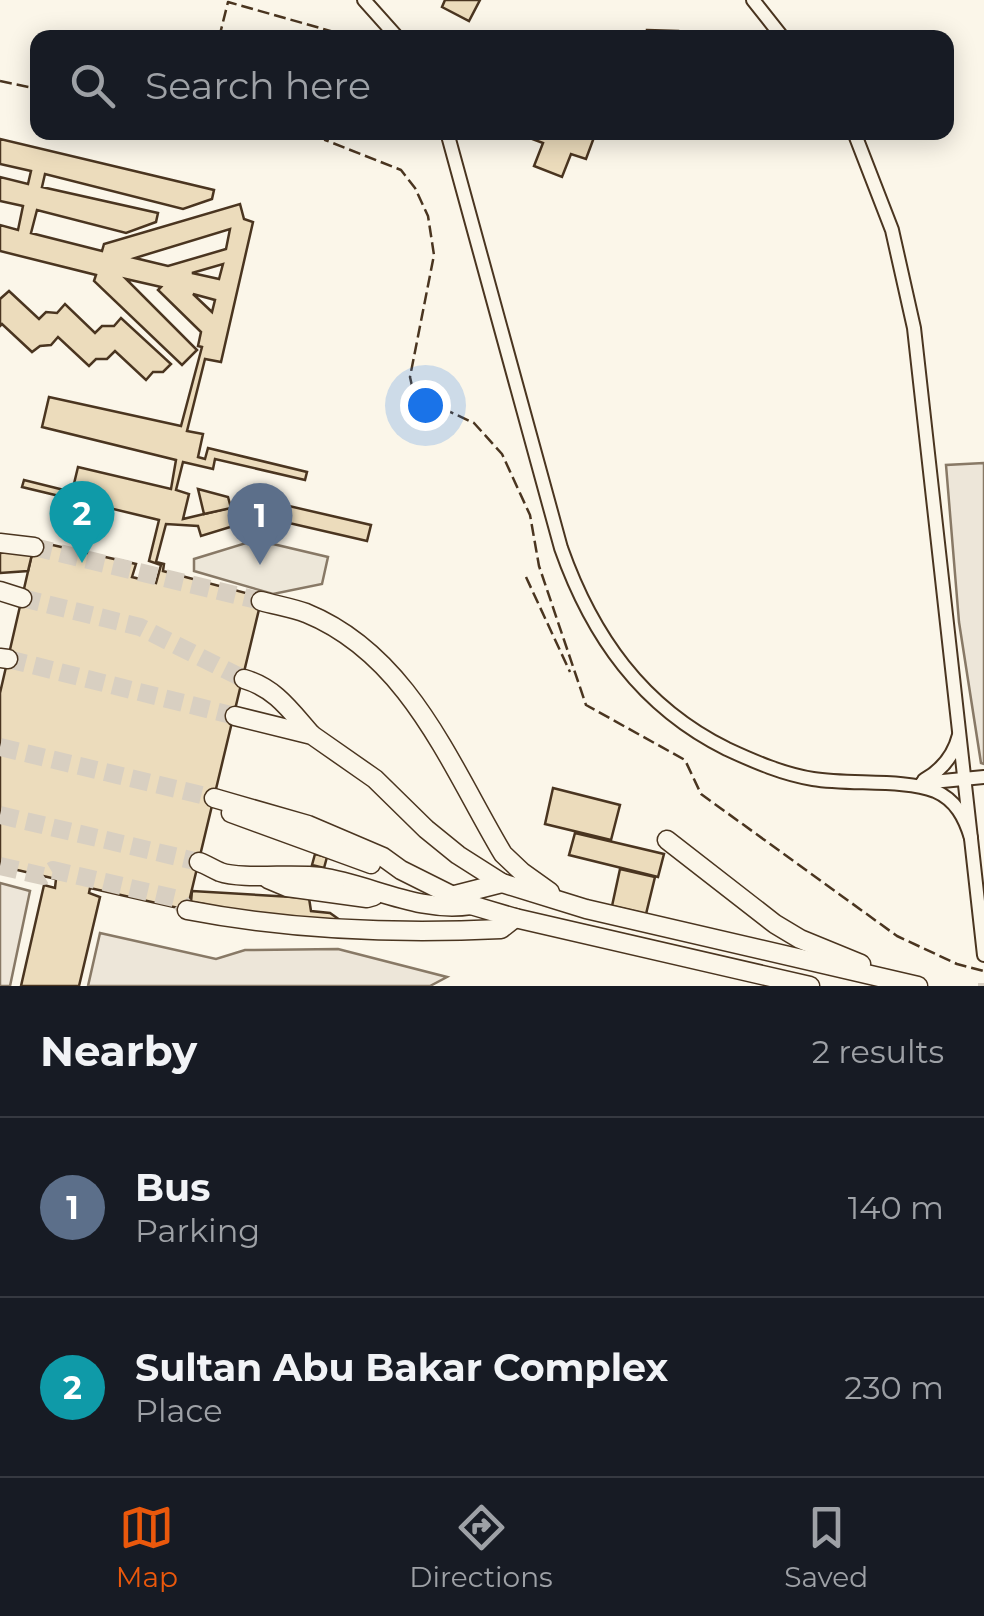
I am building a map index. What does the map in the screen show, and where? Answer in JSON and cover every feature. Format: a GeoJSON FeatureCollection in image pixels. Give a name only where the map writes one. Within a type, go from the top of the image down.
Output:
{"type":"FeatureCollection","features":[{"type":"Feature","properties":{"kind":"highway"},"geometry":{"type":"LineString","coordinates":[[0,542],[34,547]]}},
{"type":"Feature","properties":{"kind":"highway"},"geometry":{"type":"LineString","coordinates":[[0,591],[22,598]]}},
{"type":"Feature","properties":{"kind":"highway"},"geometry":{"type":"LineString","coordinates":[[261,602],[300,611],[324,622],[389,670],[414,701],[504,854],[550,892],[554,901]]}},
{"type":"Feature","properties":{"kind":"highway"},"geometry":{"type":"LineString","coordinates":[[244,679],[264,685],[276,694],[312,735],[376,780],[458,855],[502,883],[554,901],[918,986]]}},
{"type":"Feature","properties":{"kind":"highway"},"geometry":{"type":"LineString","coordinates":[[235,716],[312,735]]}},
{"type":"Feature","properties":{"kind":"highway"},"geometry":{"type":"LineString","coordinates":[[213,803],[308,825],[383,857],[400,870],[463,900],[515,918],[810,986]]}},
{"type":"Feature","properties":{"kind":"highway"},"geometry":{"type":"LineString","coordinates":[[668,840],[775,924],[800,939],[898,981]]}},
{"type":"Feature","properties":{"kind":"highway"},"geometry":{"type":"LineString","coordinates":[[198,867],[262,876],[317,876],[356,884],[380,895],[451,908],[502,883]]}},
{"type":"Feature","properties":{"kind":"highway"},"geometry":{"type":"LineString","coordinates":[[188,910],[288,926],[392,929],[496,929],[515,918]]}},
{"type":"Feature","properties":{"kind":"street"},"geometry":{"type":"LineString","coordinates":[[364,0],[391,30]]}},
{"type":"Feature","properties":{"kind":"street"},"geometry":{"type":"LineString","coordinates":[[752,0],[776,30]]}},
{"type":"Feature","properties":{"kind":"street"},"geometry":{"type":"LineString","coordinates":[[449,140],[576,592],[602,637],[652,700],[712,742],[791,776],[846,784],[895,785],[984,777]]}},
{"type":"Feature","properties":{"kind":"street"},"geometry":{"type":"LineString","coordinates":[[859,140],[892,230],[914,328],[984,955]]}},
{"type":"Feature","properties":{"kind":"street"},"geometry":{"type":"LineString","coordinates":[[917,784],[942,768],[961,728]]}},
{"type":"Feature","properties":{"kind":"street"},"geometry":{"type":"LineString","coordinates":[[895,785],[936,792],[953,802],[972,838]]}},
{"type":"Feature","properties":{"kind":"shaded area"},"geometry":{"type":"Polygon","coordinates":[[[984,463],[984,764],[959,622],[946,465],[984,463]]]}},
{"type":"Feature","properties":{"kind":"shaded area"},"geometry":{"type":"Polygon","coordinates":[[[256,540],[328,557],[322,584],[273,594],[194,571],[194,559],[256,540]]]}},
{"type":"Feature","properties":{"kind":"shaded area"},"geometry":{"type":"Polygon","coordinates":[[[0,883],[30,891],[10,986],[0,986],[0,883]]]}},
{"type":"Feature","properties":{"kind":"shaded area"},"geometry":{"type":"Polygon","coordinates":[[[100,933],[216,959],[245,950],[338,949],[447,977],[430,986],[88,986],[100,933]]]}},
{"type":"Feature","properties":{"kind":"building"},"geometry":{"type":"Polygon","coordinates":[[[445,0],[480,0],[469,21],[442,7],[445,0]]]}},
{"type":"Feature","properties":{"kind":"building"},"geometry":{"type":"Polygon","coordinates":[[[0,139],[214,190],[212,199],[183,209],[45,174],[42,187],[158,213],[156,222],[126,233],[37,210],[31,233],[102,251],[104,244],[240,204],[244,219],[253,222],[221,362],[205,359],[187,431],[203,434],[198,457],[205,459],[208,448],[307,472],[305,480],[215,459],[213,469],[183,462],[176,490],[189,494],[183,519],[263,500],[263,517],[201,536],[198,526],[166,524],[156,562],[164,564],[163,571],[261,597],[261,601],[187,910],[90,888],[89,893],[100,897],[79,986],[21,986],[44,885],[55,888],[56,879],[0,866],[0,693],[35,541],[136,564],[132,577],[156,583],[161,565],[149,561],[159,520],[22,487],[24,480],[72,492],[78,467],[171,489],[176,460],[42,427],[49,397],[181,426],[202,347],[198,346],[201,332],[158,290],[161,287],[126,279],[197,350],[182,365],[94,281],[96,275],[0,251],[0,225],[18,230],[23,206],[0,201],[0,177],[28,184],[31,171],[0,164],[0,139]],[[230,229],[135,258],[168,266],[226,249],[230,229]],[[223,264],[192,273],[219,279],[223,264]],[[193,294],[212,312],[215,300],[193,294]]]}},
{"type":"Feature","properties":{"kind":"building"},"geometry":{"type":"Polygon","coordinates":[[[535,140],[593,140],[586,159],[571,154],[562,177],[534,166],[543,143],[535,140]]]}},
{"type":"Feature","properties":{"kind":"building"},"geometry":{"type":"Polygon","coordinates":[[[9,291],[39,319],[46,312],[57,313],[65,304],[95,333],[102,326],[114,326],[121,318],[171,364],[146,380],[115,351],[89,366],[58,337],[51,345],[32,352],[0,326],[0,299],[9,291]]]}},
{"type":"Feature","properties":{"kind":"building"},"geometry":{"type":"Polygon","coordinates":[[[198,489],[228,497],[231,508],[204,514],[198,489]]]}},
{"type":"Feature","properties":{"kind":"building"},"geometry":{"type":"Polygon","coordinates":[[[263,500],[371,525],[367,541],[263,517],[263,500]]]}},
{"type":"Feature","properties":{"kind":"building"},"geometry":{"type":"Polygon","coordinates":[[[33,550],[28,571],[0,573],[0,553],[33,550]]]}},
{"type":"Feature","properties":{"kind":"building"},"geometry":{"type":"Polygon","coordinates":[[[553,788],[620,805],[611,840],[545,824],[553,788]]]}},
{"type":"Feature","properties":{"kind":"building"},"geometry":{"type":"Polygon","coordinates":[[[575,833],[664,854],[658,877],[569,855],[575,833]]]}},
{"type":"Feature","properties":{"kind":"building"},"geometry":{"type":"Polygon","coordinates":[[[315,854],[327,857],[324,868],[312,865],[315,854]]]}},
{"type":"Feature","properties":{"kind":"building"},"geometry":{"type":"Polygon","coordinates":[[[620,869],[655,877],[646,914],[612,906],[620,869]]]}},
{"type":"Feature","properties":{"kind":"building"},"geometry":{"type":"Polygon","coordinates":[[[192,891],[309,898],[311,911],[330,913],[347,925],[205,912],[204,904],[191,902],[192,891]]]}},
{"type":"Feature","properties":{"kind":"tunnel"},"geometry":{"type":"LineString","coordinates":[[34,547],[261,601]]}},
{"type":"Feature","properties":{"kind":"tunnel"},"geometry":{"type":"LineString","coordinates":[[22,598],[140,627],[244,679]]}},
{"type":"Feature","properties":{"kind":"tunnel"},"geometry":{"type":"LineString","coordinates":[[8,659],[235,716]]}},
{"type":"Feature","properties":{"kind":"tunnel"},"geometry":{"type":"LineString","coordinates":[[0,747],[214,798]]}},
{"type":"Feature","properties":{"kind":"tunnel"},"geometry":{"type":"LineString","coordinates":[[0,815],[199,862]]}},
{"type":"Feature","properties":{"kind":"tunnel"},"geometry":{"type":"LineString","coordinates":[[0,866],[43,876],[53,870],[178,899],[187,910]]}},
{"type":"Feature","properties":{"kind":"fence"},"geometry":{"type":"LineString","coordinates":[[221,30],[228,2],[327,30]]}},
{"type":"Feature","properties":{"kind":"fence"},"geometry":{"type":"LineString","coordinates":[[0,81],[30,87]]}},
{"type":"Feature","properties":{"kind":"fence"},"geometry":{"type":"LineString","coordinates":[[325,140],[401,170],[428,216],[434,255],[410,377],[414,395],[474,423],[502,454],[530,515],[539,566],[586,705],[685,760],[701,794],[897,936],[957,964],[984,971]]}},
{"type":"Feature","properties":{"kind":"fence"},"geometry":{"type":"LineString","coordinates":[[526,577],[570,672]]}},
{"type":"Feature","properties":{"kind":"place","name":"Sultan Abu Bakar Complex"},"geometry":{"type":"Point","coordinates":[82,563]}},
{"type":"Feature","properties":{"kind":"place","name":"Bus"},"geometry":{"type":"Point","coordinates":[260,565]}}]}
